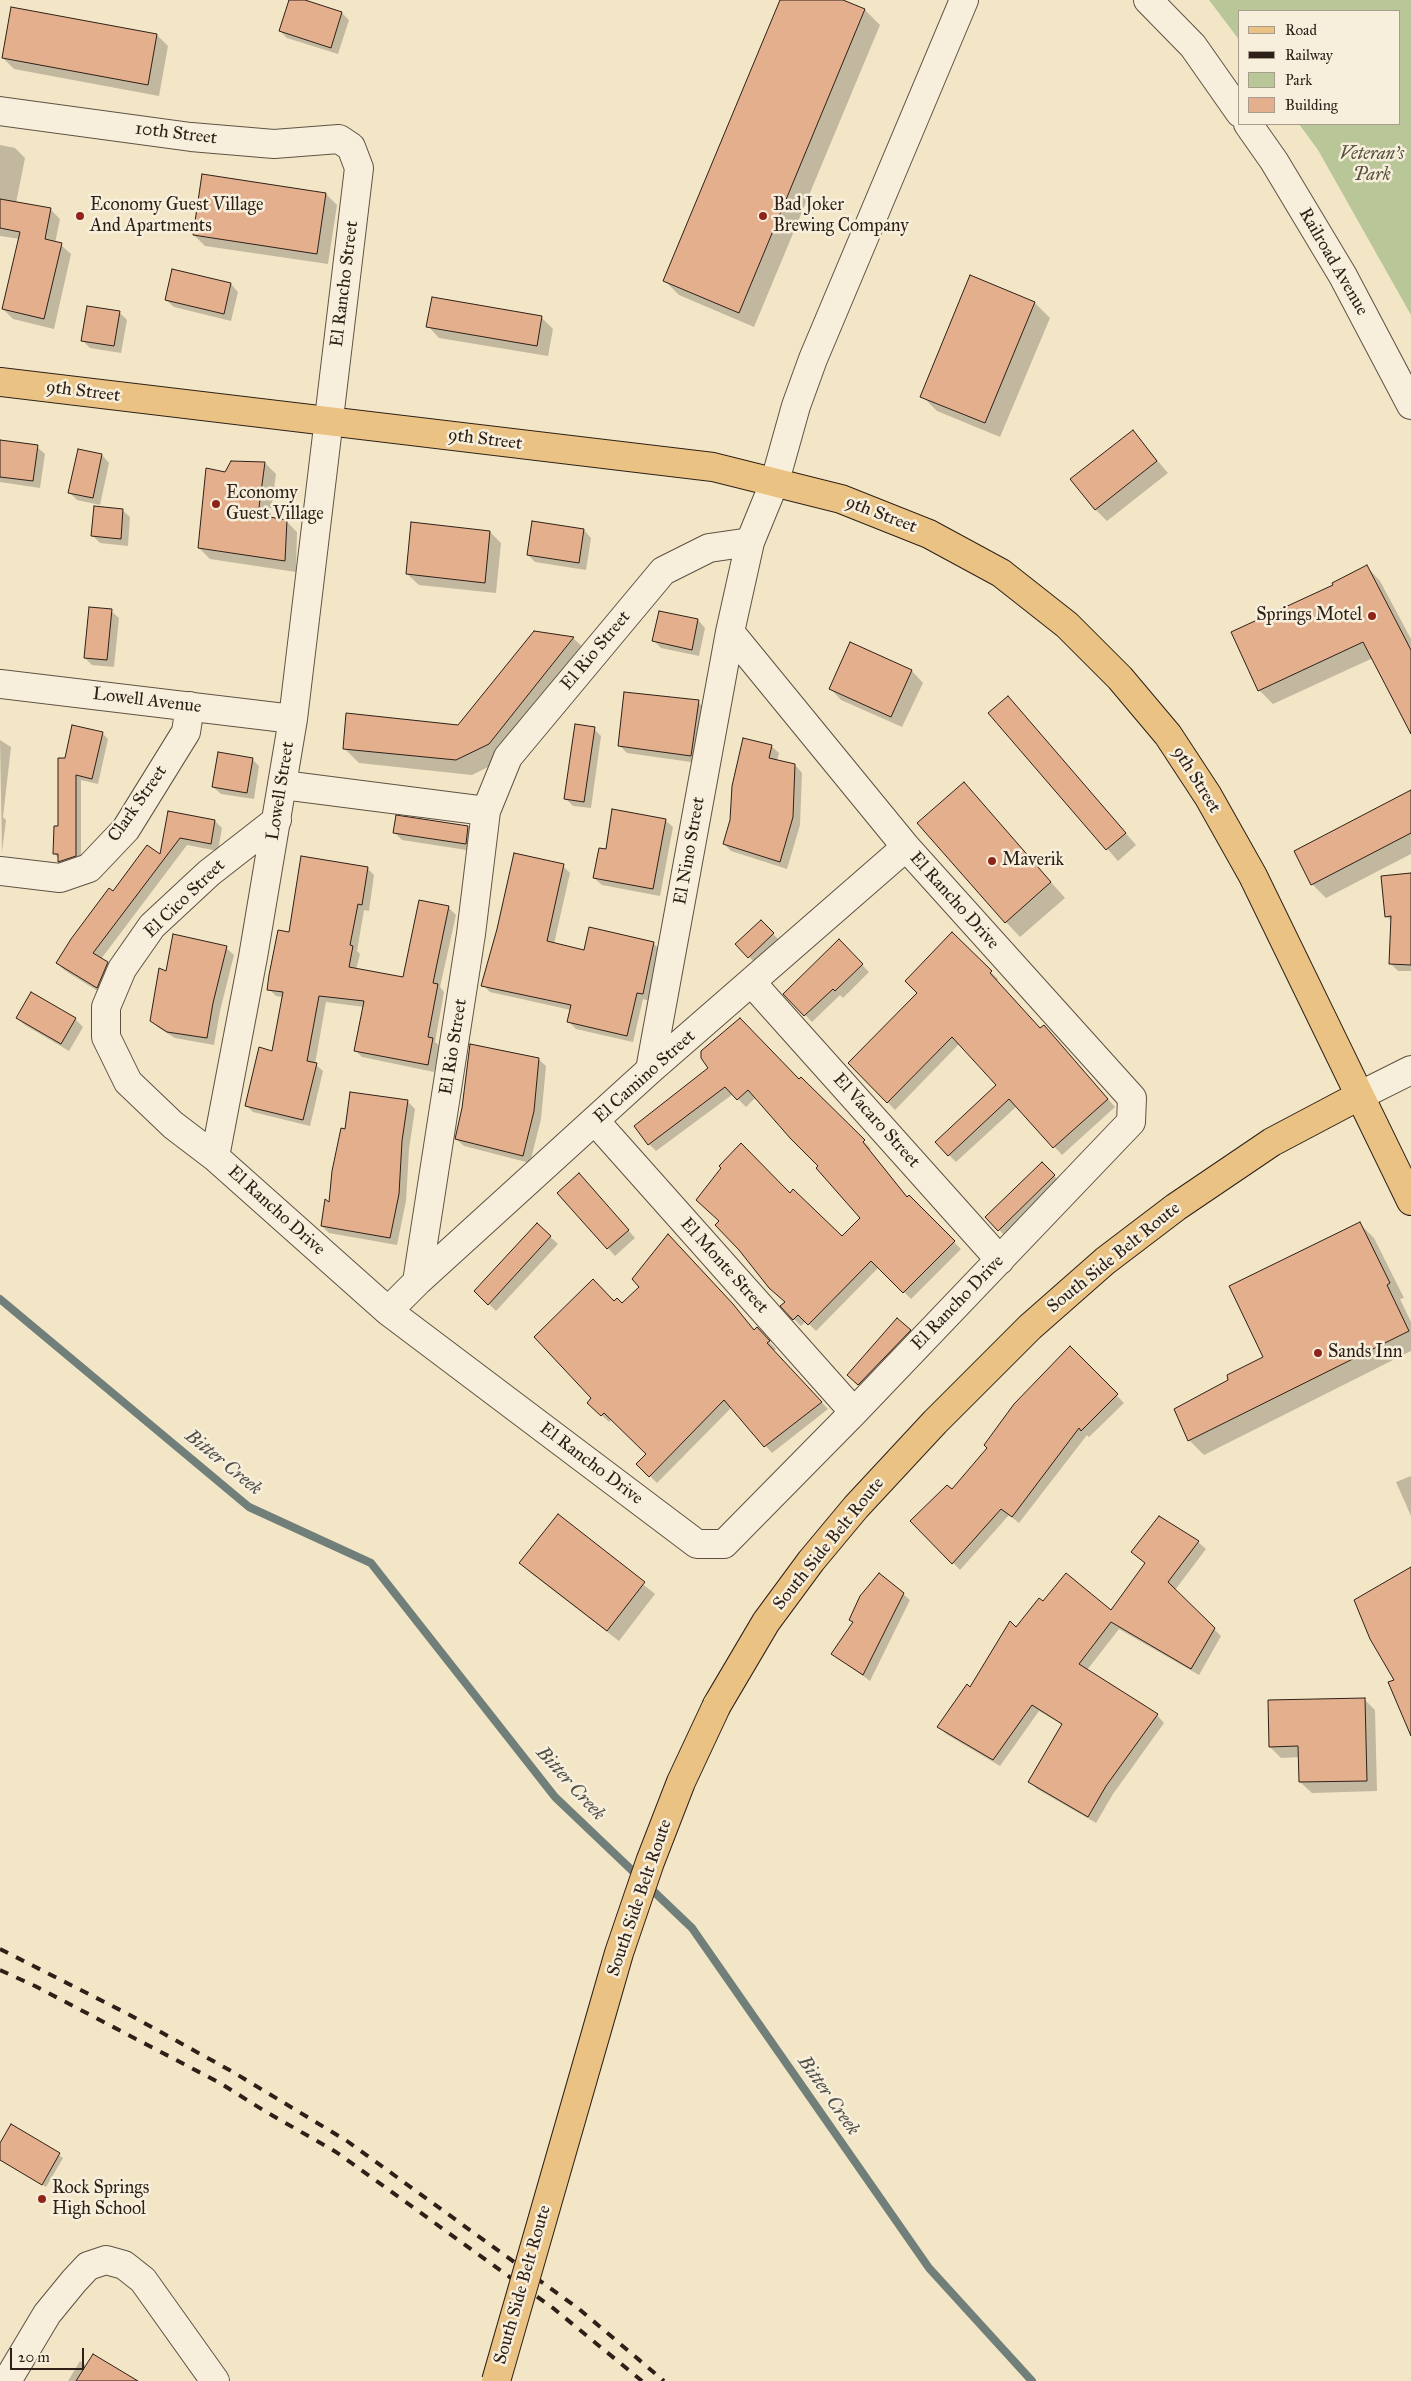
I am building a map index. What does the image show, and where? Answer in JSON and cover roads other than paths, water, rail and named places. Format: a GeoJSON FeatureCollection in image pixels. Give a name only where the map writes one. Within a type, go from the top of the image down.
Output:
{"type":"FeatureCollection","features":[{"type":"Feature","properties":{"kind":"main road","name":"9th Street"},"geometry":{"type":"LineString","coordinates":[[0,382],[713,467],[841,499],[929,534],[1001,573],[1067,625],[1120,678],[1168,735],[1208,796],[1253,876],[1411,1201]]}},
{"type":"Feature","properties":{"kind":"main road","name":"South Side Belt Route"},"geometry":{"type":"LineString","coordinates":[[496,2381],[619,1953],[650,1862],[681,1782],[717,1705],[766,1622],[810,1560],[856,1507],[935,1422],[1030,1327],[1105,1262],[1176,1207],[1272,1142],[1359,1096]]}},
{"type":"Feature","properties":{"kind":"street"},"geometry":{"type":"LineString","coordinates":[[730,632],[750,542],[775,481],[796,406],[813,359],[964,0]]}},
{"type":"Feature","properties":{"kind":"street"},"geometry":{"type":"LineString","coordinates":[[1148,0],[1193,46],[1238,110]]}},
{"type":"Feature","properties":{"kind":"street","name":"10th Street"},"geometry":{"type":"LineString","coordinates":[[0,112],[191,137],[265,143],[339,139],[351,147]]}},
{"type":"Feature","properties":{"kind":"street","name":"Railroad Avenue"},"geometry":{"type":"LineString","coordinates":[[1249,125],[1274,161],[1343,276],[1411,405]]}},
{"type":"Feature","properties":{"kind":"street","name":"El Rancho Street"},"geometry":{"type":"LineString","coordinates":[[328,422],[359,168],[351,147]]}},
{"type":"Feature","properties":{"kind":"street","name":"Lowell Street"},"geometry":{"type":"LineString","coordinates":[[215,1156],[253,957],[283,784],[293,719],[328,422]]}},
{"type":"Feature","properties":{"kind":"street","name":"El Rio Street"},"geometry":{"type":"LineString","coordinates":[[417,1282],[471,934],[486,811],[508,756],[663,571],[708,548],[750,542]]}},
{"type":"Feature","properties":{"kind":"street","name":"El Rancho Drive"},"geometry":{"type":"LineString","coordinates":[[215,1156],[388,1311],[697,1544],[724,1544],[854,1412],[1131,1122],[1132,1098],[906,847],[730,632]]}},
{"type":"Feature","properties":{"kind":"street","name":"El Nino Street"},"geometry":{"type":"LineString","coordinates":[[650,1070],[730,632]]}},
{"type":"Feature","properties":{"kind":"street","name":"Lowell Avenue"},"geometry":{"type":"LineString","coordinates":[[0,684],[293,719]]}},
{"type":"Feature","properties":{"kind":"street","name":"Clark Street"},"geometry":{"type":"LineString","coordinates":[[0,870],[60,878],[89,868],[126,829],[186,732],[190,706]]}},
{"type":"Feature","properties":{"kind":"street"},"geometry":{"type":"LineString","coordinates":[[283,784],[486,811]]}},
{"type":"Feature","properties":{"kind":"street","name":"El Cico Street"},"geometry":{"type":"LineString","coordinates":[[215,1156],[173,1125],[128,1082],[106,1037],[106,1007],[122,969],[152,926],[209,873],[276,820]]}},
{"type":"Feature","properties":{"kind":"street","name":"El Camino Street"},"geometry":{"type":"LineString","coordinates":[[388,1311],[417,1282],[650,1070],[906,847]]}},
{"type":"Feature","properties":{"kind":"street","name":"El Vacaro Street"},"geometry":{"type":"LineString","coordinates":[[752,983],[1000,1260]]}},
{"type":"Feature","properties":{"kind":"street"},"geometry":{"type":"LineString","coordinates":[[1359,1096],[1411,1070]]}},
{"type":"Feature","properties":{"kind":"street","name":"El Monte Street"},"geometry":{"type":"LineString","coordinates":[[595,1121],[854,1412]]}},
{"type":"Feature","properties":{"kind":"street"},"geometry":{"type":"LineString","coordinates":[[7,2381],[47,2314],[88,2266],[106,2260],[124,2265],[144,2280],[215,2381]]}},
{"type":"Feature","properties":{"kind":"waterway","name":"Bitter Creek"},"geometry":{"type":"LineString","coordinates":[[0,1299],[249,1507],[371,1563],[555,1797],[640,1878]]}},
{"type":"Feature","properties":{"kind":"waterway","name":"Bitter Creek"},"geometry":{"type":"LineString","coordinates":[[648,1886],[692,1928],[929,2268],[1032,2381]]}},
{"type":"Feature","properties":{"kind":"railway"},"geometry":{"type":"LineString","coordinates":[[0,1949],[128,2014],[233,2072],[347,2141],[579,2309],[664,2381]]}},
{"type":"Feature","properties":{"kind":"railway"},"geometry":{"type":"LineString","coordinates":[[0,1970],[35,1986],[220,2083],[336,2152],[553,2308],[642,2381]]}},
{"type":"Feature","properties":{"kind":"place","name":"Economy Guest Village And Apartments"},"geometry":{"type":"Point","coordinates":[80,216]}},
{"type":"Feature","properties":{"kind":"place","name":"Bad Joker Brewing Company"},"geometry":{"type":"Point","coordinates":[763,216]}},
{"type":"Feature","properties":{"kind":"place","name":"Economy Guest Village"},"geometry":{"type":"Point","coordinates":[216,504]}},
{"type":"Feature","properties":{"kind":"place","name":"Springs Motel"},"geometry":{"type":"Point","coordinates":[1372,616]}},
{"type":"Feature","properties":{"kind":"place","name":"Maverik"},"geometry":{"type":"Point","coordinates":[992,861]}},
{"type":"Feature","properties":{"kind":"place","name":"Sands Inn"},"geometry":{"type":"Point","coordinates":[1318,1353]}},
{"type":"Feature","properties":{"kind":"place","name":"Rock Springs High School"},"geometry":{"type":"Point","coordinates":[42,2199]}},
{"type":"Feature","properties":{"kind":"park label","name":"Veteran's Park"},"geometry":{"type":"Point","coordinates":[1372,165]}}]}
